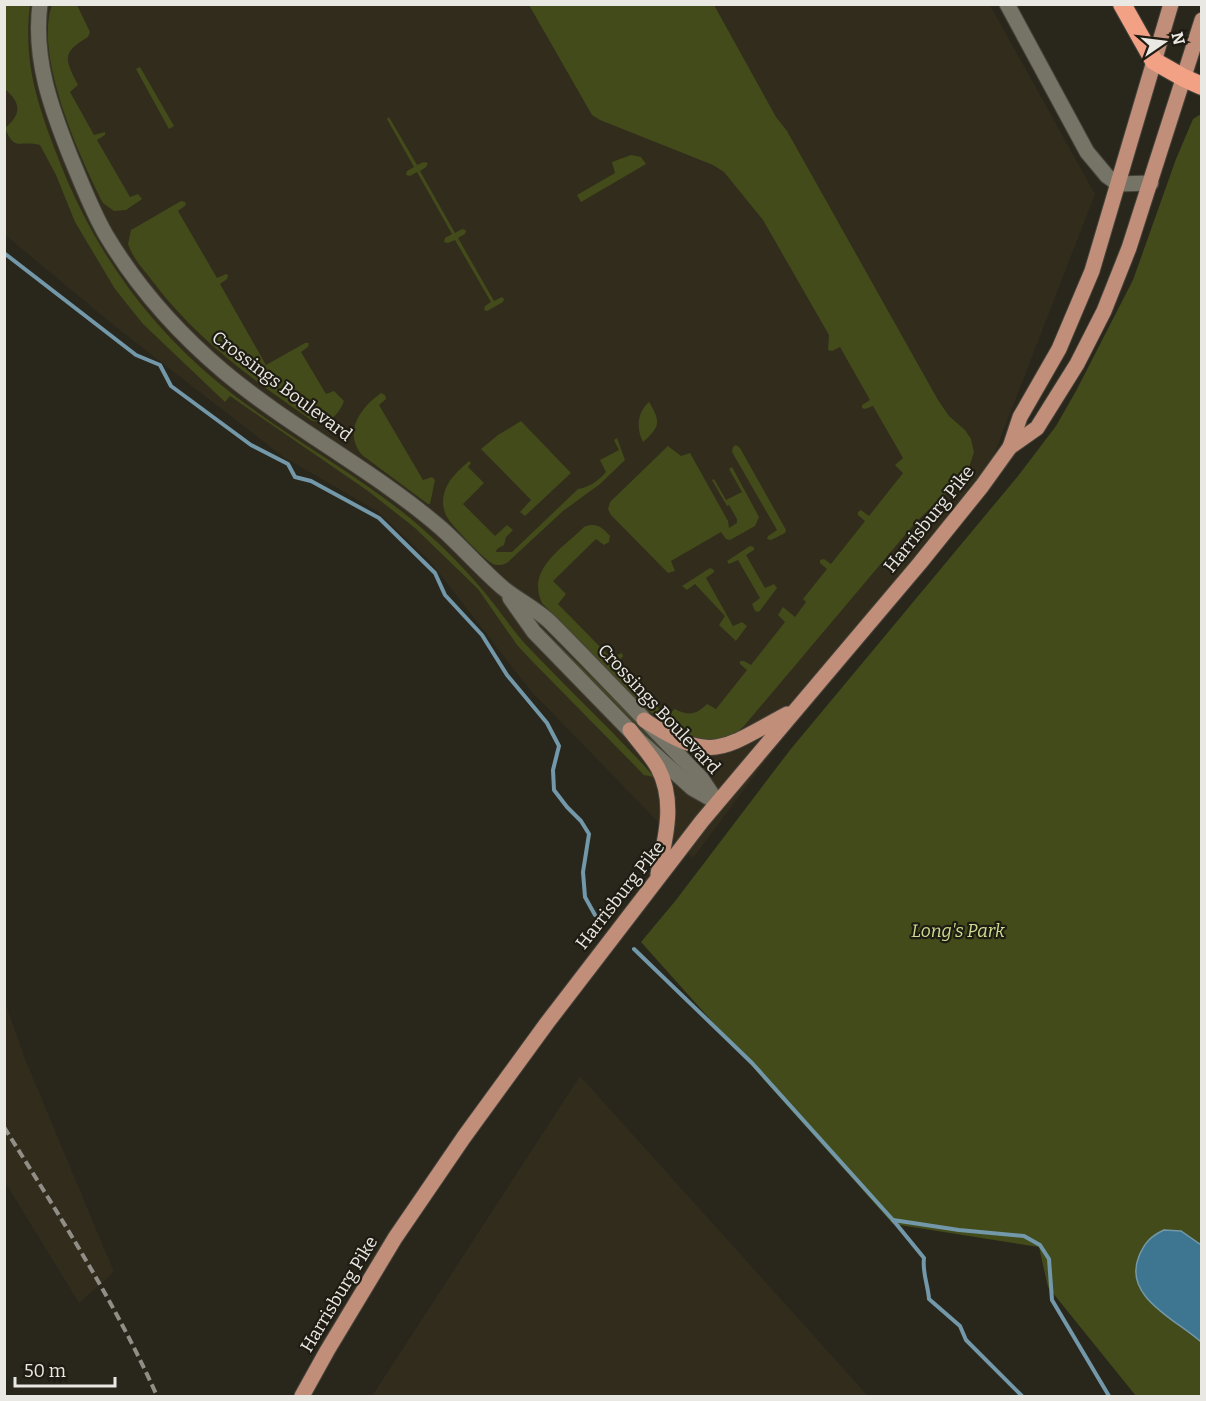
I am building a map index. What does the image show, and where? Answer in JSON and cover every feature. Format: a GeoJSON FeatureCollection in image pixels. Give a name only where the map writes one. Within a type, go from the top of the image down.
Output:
{"type":"FeatureCollection","features":[{"type":"Feature","properties":{"kind":"highway"},"geometry":{"type":"LineString","coordinates":[[1122,4],[1154,61],[1202,86]]}},
{"type":"Feature","properties":{"kind":"main road","name":"Harrisburg Pike"},"geometry":{"type":"LineString","coordinates":[[302,1396],[377,1266],[442,1168],[547,1023],[657,877],[717,802],[920,562],[982,486],[1010,447],[1020,417],[1051,365],[1084,293],[1099,251],[1171,4]]}},
{"type":"Feature","properties":{"kind":"main road","name":"Harrisburg Pike"},"geometry":{"type":"LineString","coordinates":[[1010,447],[1037,428],[1091,337],[1117,280],[1202,20]]}},
{"type":"Feature","properties":{"kind":"main road"},"geometry":{"type":"LineString","coordinates":[[644,720],[673,738],[692,746],[716,748],[727,746],[795,710]]}},
{"type":"Feature","properties":{"kind":"main road"},"geometry":{"type":"LineString","coordinates":[[630,730],[657,766],[666,784],[669,803],[667,830],[657,877]]}},
{"type":"Feature","properties":{"kind":"street","name":"Crossings Boulevard"},"geometry":{"type":"LineString","coordinates":[[40,4],[38,44],[49,100],[87,195],[105,233],[151,299],[187,339],[225,372],[441,528],[503,588],[547,619],[701,778],[717,802]]}},
{"type":"Feature","properties":{"kind":"street"},"geometry":{"type":"LineString","coordinates":[[1007,4],[1087,152],[1107,176],[1118,184],[1150,183]]}},
{"type":"Feature","properties":{"kind":"street","name":"Crossings Boulevard"},"geometry":{"type":"LineString","coordinates":[[503,588],[534,632],[630,730],[692,788],[717,802]]}},
{"type":"Feature","properties":{"kind":"shaded area"},"geometry":{"type":"Polygon","coordinates":[[[4,5],[990,5],[1095,194],[982,486],[868,623],[693,858],[530,690],[429,560],[377,511],[282,456],[117,328],[5,235],[4,5]]]}},
{"type":"Feature","properties":{"kind":"shaded area"},"geometry":{"type":"Polygon","coordinates":[[[4,999],[25,1059],[114,1272],[79,1303],[5,1182],[4,999]]]}},
{"type":"Feature","properties":{"kind":"shaded area"},"geometry":{"type":"Polygon","coordinates":[[[580,1076],[868,1396],[372,1396],[580,1076]]]}},
{"type":"Feature","properties":{"kind":"green space"},"geometry":{"type":"Polygon","coordinates":[[[5,5],[30,5],[28,45],[30,63],[43,118],[86,220],[123,280],[144,308],[193,360],[220,384],[267,419],[387,500],[429,534],[472,578],[528,647],[654,777],[644,775],[533,662],[517,645],[478,589],[415,528],[368,491],[230,396],[225,402],[143,324],[115,289],[75,222],[56,175],[40,145],[18,144],[8,135],[5,128],[17,113],[17,104],[5,89],[5,5]]]}},
{"type":"Feature","properties":{"kind":"green space"},"geometry":{"type":"Polygon","coordinates":[[[52,5],[77,5],[90,32],[88,37],[73,48],[68,57],[70,69],[78,85],[70,92],[94,135],[105,132],[105,135],[97,140],[130,197],[138,194],[142,199],[126,210],[114,211],[103,203],[72,133],[54,77],[49,50],[48,26],[52,5]]]}},
{"type":"Feature","properties":{"kind":"green space"},"geometry":{"type":"Polygon","coordinates":[[[529,5],[714,5],[938,400],[949,416],[965,430],[971,439],[974,452],[969,468],[954,486],[916,522],[744,726],[734,735],[720,740],[702,742],[670,728],[639,703],[542,603],[538,591],[542,570],[549,560],[584,527],[595,525],[604,530],[610,536],[609,542],[604,545],[596,539],[553,581],[566,594],[558,604],[612,659],[622,653],[623,656],[617,664],[666,716],[675,709],[684,713],[695,712],[707,704],[716,709],[747,670],[740,664],[740,661],[751,665],[785,622],[778,615],[783,607],[795,617],[806,602],[803,599],[827,569],[820,563],[820,560],[824,559],[831,564],[865,521],[858,515],[858,512],[861,510],[869,516],[903,473],[895,465],[903,458],[873,406],[862,408],[862,405],[870,400],[840,347],[832,351],[828,350],[829,335],[763,220],[724,172],[713,165],[592,115],[529,5]]]}},
{"type":"Feature","properties":{"kind":"green space"},"geometry":{"type":"Polygon","coordinates":[[[140,67],[174,126],[169,129],[136,69],[140,67]]]}},
{"type":"Feature","properties":{"kind":"green space","name":"Long's Park"},"geometry":{"type":"Polygon","coordinates":[[[1201,114],[1201,1396],[1136,1396],[1048,1287],[1039,1247],[893,1224],[641,942],[676,900],[790,750],[1018,476],[1056,426],[1133,280],[1176,159],[1193,119],[1201,114]]]}},
{"type":"Feature","properties":{"kind":"green space"},"geometry":{"type":"Polygon","coordinates":[[[389,117],[417,165],[428,163],[420,171],[455,233],[462,229],[466,230],[465,234],[458,238],[494,301],[502,297],[504,299],[503,302],[487,311],[484,310],[485,306],[491,302],[455,240],[444,242],[445,238],[452,234],[417,172],[410,176],[406,175],[407,171],[414,167],[387,119],[389,117]]]}},
{"type":"Feature","properties":{"kind":"green space"},"geometry":{"type":"Polygon","coordinates":[[[631,155],[641,157],[646,164],[581,202],[577,195],[615,173],[612,162],[631,155]]]}},
{"type":"Feature","properties":{"kind":"green space"},"geometry":{"type":"Polygon","coordinates":[[[181,201],[186,205],[178,211],[217,278],[228,275],[227,279],[220,284],[266,365],[305,343],[309,343],[308,347],[301,352],[326,394],[334,391],[344,401],[332,418],[322,422],[311,420],[227,358],[171,304],[136,260],[128,244],[131,230],[181,201]]]}},
{"type":"Feature","properties":{"kind":"green space"},"geometry":{"type":"Polygon","coordinates":[[[381,393],[386,399],[379,405],[423,480],[432,477],[435,480],[430,504],[362,455],[356,446],[354,429],[356,421],[366,406],[381,393]]]}},
{"type":"Feature","properties":{"kind":"green space"},"geometry":{"type":"Polygon","coordinates":[[[649,402],[656,415],[657,424],[643,442],[639,431],[639,421],[642,411],[649,402]]]}},
{"type":"Feature","properties":{"kind":"green space"},"geometry":{"type":"Polygon","coordinates":[[[521,421],[571,473],[525,516],[520,512],[531,500],[481,449],[521,421]]]}},
{"type":"Feature","properties":{"kind":"green space"},"geometry":{"type":"Polygon","coordinates":[[[617,438],[625,460],[600,484],[563,511],[505,564],[493,564],[476,550],[461,535],[446,514],[443,497],[448,484],[469,461],[471,463],[468,467],[484,483],[463,504],[495,536],[507,525],[513,530],[506,537],[504,545],[496,552],[512,552],[578,489],[594,483],[606,472],[600,460],[619,450],[614,440],[617,438]]]}},
{"type":"Feature","properties":{"kind":"green space"},"geometry":{"type":"Polygon","coordinates":[[[736,445],[740,448],[786,530],[785,533],[771,540],[767,539],[768,536],[777,530],[732,452],[736,445]]]}},
{"type":"Feature","properties":{"kind":"green space"},"geometry":{"type":"Polygon","coordinates":[[[668,446],[681,456],[690,453],[728,521],[729,528],[737,523],[737,519],[712,480],[714,479],[726,500],[742,492],[729,469],[732,467],[759,517],[755,526],[730,540],[726,539],[721,532],[671,561],[675,571],[668,573],[611,515],[608,509],[610,502],[668,446]]]}},
{"type":"Feature","properties":{"kind":"green space"},"geometry":{"type":"Polygon","coordinates":[[[750,546],[754,547],[754,550],[746,555],[765,588],[774,584],[777,588],[759,612],[755,611],[752,604],[760,598],[738,560],[729,564],[727,561],[750,546]]]}},
{"type":"Feature","properties":{"kind":"green space"},"geometry":{"type":"Polygon","coordinates":[[[710,568],[714,572],[706,578],[733,626],[742,622],[747,626],[736,641],[719,625],[725,616],[695,584],[687,590],[682,586],[710,568]]]}},
{"type":"Feature","properties":{"kind":"green space"},"geometry":{"type":"Polygon","coordinates":[[[542,629],[681,766],[679,768],[542,629]]]}},
{"type":"Feature","properties":{"kind":"water"},"geometry":{"type":"Polygon","coordinates":[[[1164,1230],[1181,1231],[1201,1245],[1201,1342],[1155,1306],[1138,1284],[1136,1271],[1141,1251],[1149,1240],[1164,1230]]]}},
{"type":"Feature","properties":{"kind":"waterway"},"geometry":{"type":"LineString","coordinates":[[4,253],[136,355],[160,365],[171,386],[251,445],[288,464],[295,477],[311,481],[379,518],[435,573],[445,595],[482,635],[507,675],[547,723],[559,746],[553,770],[554,790],[581,821],[589,834],[583,872],[585,897],[595,915]]}},
{"type":"Feature","properties":{"kind":"waterway"},"geometry":{"type":"LineString","coordinates":[[634,949],[752,1063],[893,1220],[924,1258],[929,1299],[960,1326],[966,1340],[1022,1396]]}},
{"type":"Feature","properties":{"kind":"waterway"},"geometry":{"type":"LineString","coordinates":[[893,1220],[959,1230],[1024,1236],[1040,1245],[1049,1259],[1052,1300],[1109,1396]]}},
{"type":"Feature","properties":{"kind":"railway"},"geometry":{"type":"LineString","coordinates":[[4,1127],[105,1293],[157,1396]]}}]}
